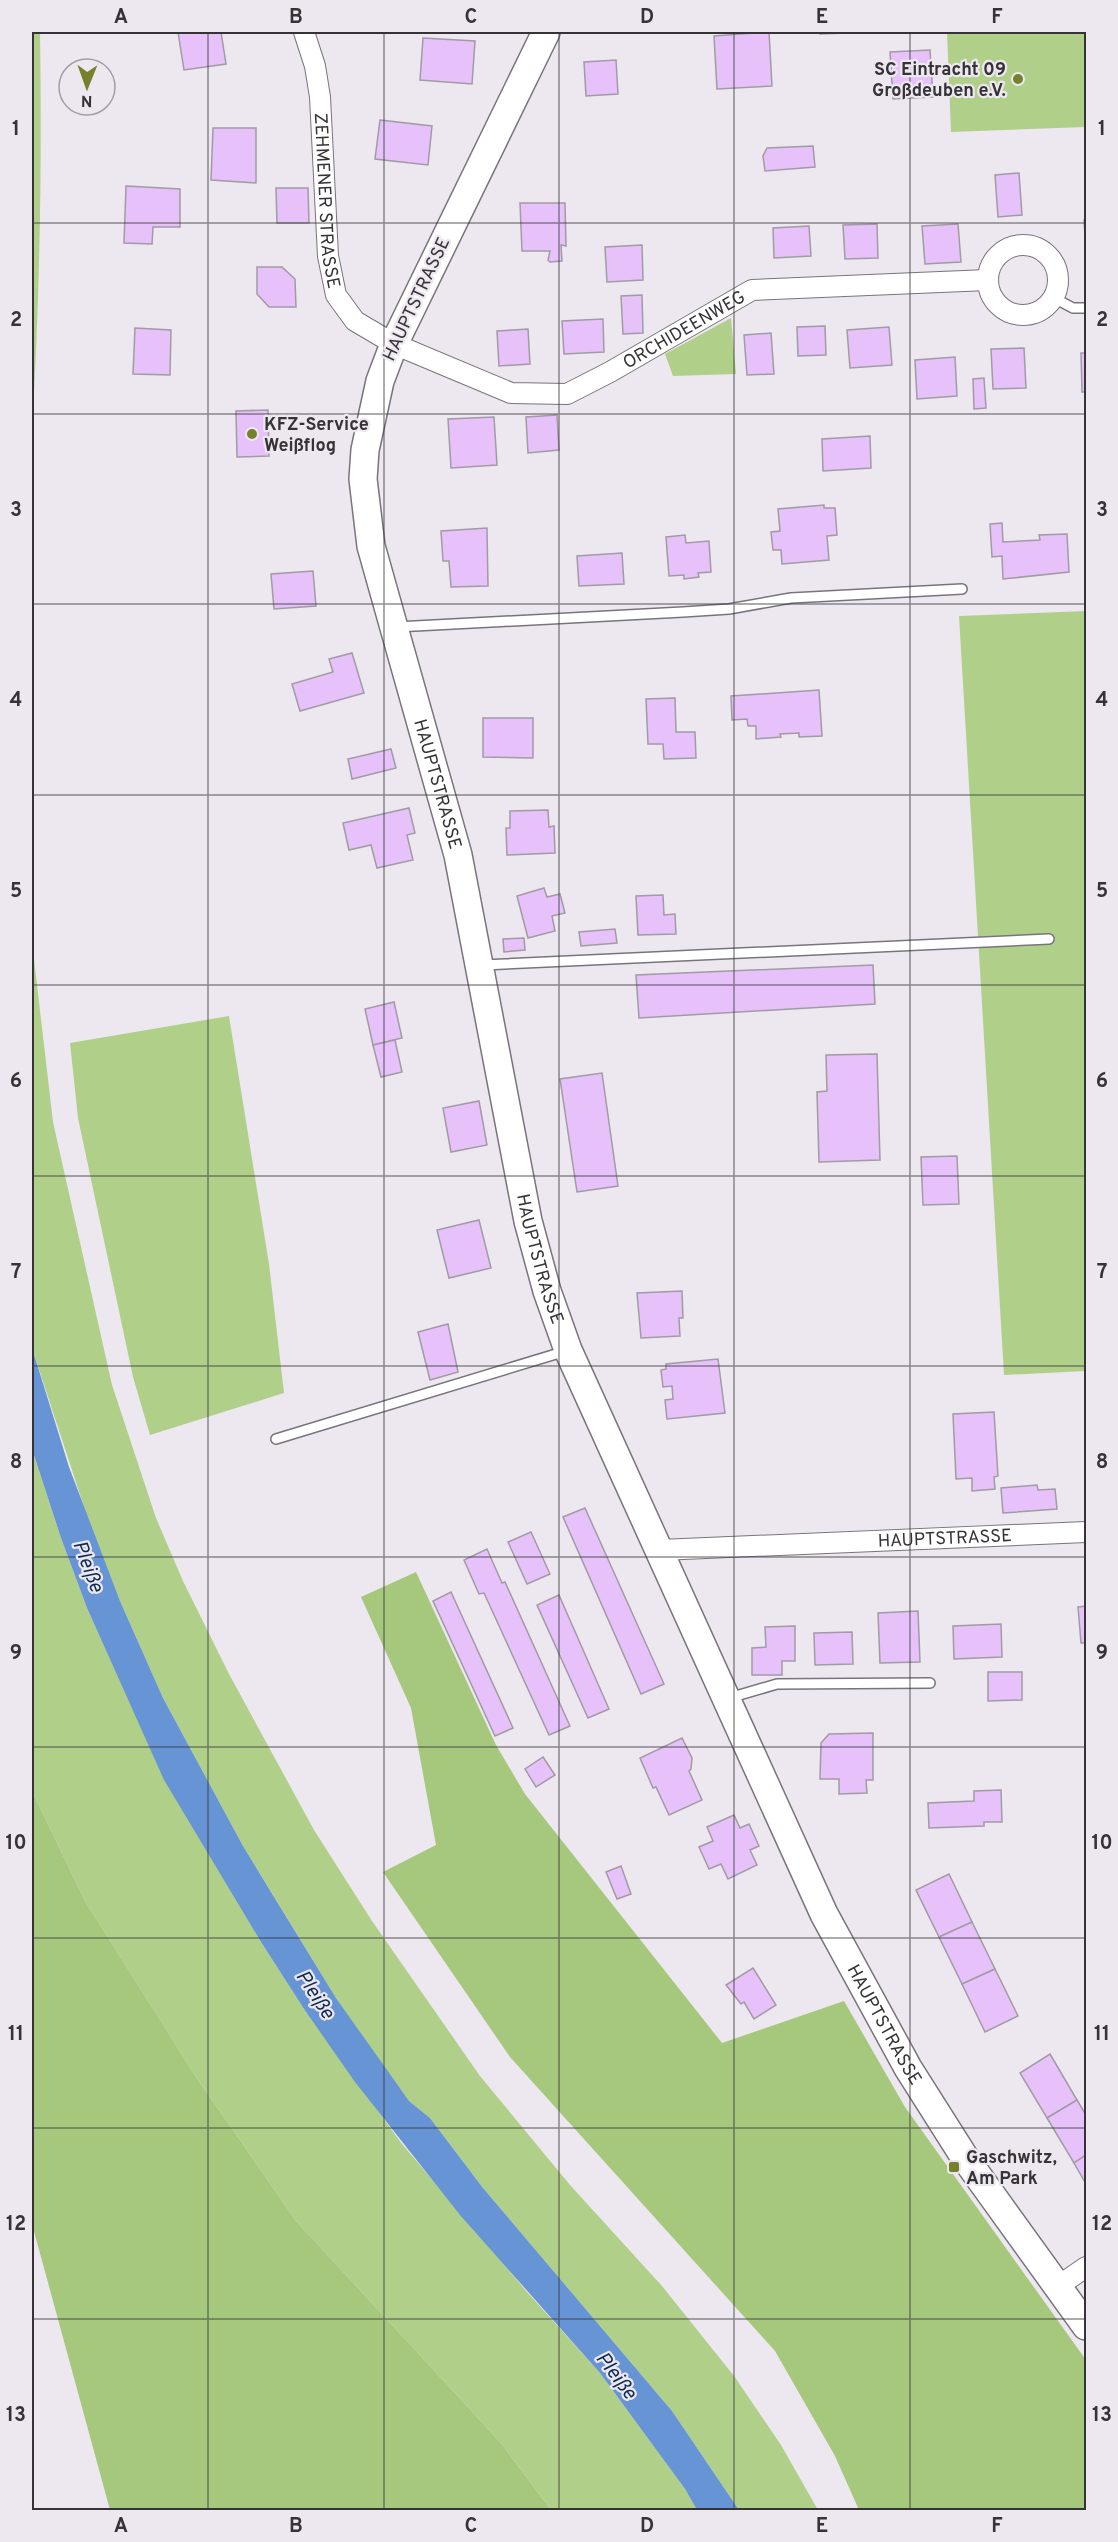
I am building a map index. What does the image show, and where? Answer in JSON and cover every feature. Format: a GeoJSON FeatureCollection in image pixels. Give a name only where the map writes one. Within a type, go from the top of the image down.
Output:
{"type":"FeatureCollection","features":[{"type":"Feature","properties":{"kind":"main road","name":"HAUPTSTRASSE"},"geometry":{"type":"LineString","coordinates":[[546,32],[394,344],[380,381],[365,450],[363,479],[371,546],[458,855],[528,1221],[547,1292],[568,1350],[824,1914],[908,2068],[965,2158],[1086,2326]]}},
{"type":"Feature","properties":{"kind":"street","name":"ZEHMENER STRASSE"},"geometry":{"type":"LineString","coordinates":[[304,32],[315,66],[320,97],[328,256],[336,295],[355,321],[394,344]]}},
{"type":"Feature","properties":{"kind":"street"},"geometry":{"type":"LineString","coordinates":[[1027,245],[1038,248],[1048,255],[1055,265],[1058,288],[1054,298],[1037,313],[1025,315],[1004,310],[995,302],[990,292],[988,280],[995,258],[1004,250],[1015,246],[1027,245]]}},
{"type":"Feature","properties":{"kind":"street","name":"ORCHIDEENWEG"},"geometry":{"type":"LineString","coordinates":[[394,344],[511,393],[567,394],[752,290],[988,280]]}},
{"type":"Feature","properties":{"kind":"street","name":"HAUPTSTRASSE"},"geometry":{"type":"LineString","coordinates":[[660,1550],[1086,1532]]}},
{"type":"Feature","properties":{"kind":"street"},"geometry":{"type":"LineString","coordinates":[[1057,2287],[1086,2266]]}},
{"type":"Feature","properties":{"kind":"lane"},"geometry":{"type":"LineString","coordinates":[[1054,298],[1073,308],[1086,308]]}},
{"type":"Feature","properties":{"kind":"lane"},"geometry":{"type":"LineString","coordinates":[[394,628],[729,609],[790,598],[962,589]]}},
{"type":"Feature","properties":{"kind":"lane"},"geometry":{"type":"LineString","coordinates":[[480,966],[1049,939]]}},
{"type":"Feature","properties":{"kind":"lane"},"geometry":{"type":"LineString","coordinates":[[276,1439],[568,1350]]}},
{"type":"Feature","properties":{"kind":"lane"},"geometry":{"type":"LineString","coordinates":[[727,1698],[777,1684],[930,1683]]}},
{"type":"Feature","properties":{"kind":"green space"},"geometry":{"type":"Polygon","coordinates":[[[32,32],[40,32],[41,131],[39,279],[32,427],[32,32]]]}},
{"type":"Feature","properties":{"kind":"green space","name":"SC Eintracht 09 Großdeuben e.V."},"geometry":{"type":"Polygon","coordinates":[[[947,32],[1086,32],[1086,127],[951,132],[947,32]]]}},
{"type":"Feature","properties":{"kind":"green space"},"geometry":{"type":"Polygon","coordinates":[[[731,318],[736,374],[673,376],[665,354],[731,318]]]}},
{"type":"Feature","properties":{"kind":"green space"},"geometry":{"type":"Polygon","coordinates":[[[1086,611],[1086,1371],[1004,1375],[959,616],[1086,611]]]}},
{"type":"Feature","properties":{"kind":"green space"},"geometry":{"type":"Polygon","coordinates":[[[32,942],[53,1122],[112,1385],[156,1518],[183,1581],[229,1674],[314,1830],[372,1921],[480,2076],[570,2185],[662,2286],[734,2376],[781,2445],[818,2510],[739,2510],[672,2411],[483,2188],[430,2118],[409,2101],[336,1998],[243,1846],[163,1698],[120,1601],[88,1519],[32,1348],[32,942]]]}},
{"type":"Feature","properties":{"kind":"green space"},"geometry":{"type":"Polygon","coordinates":[[[229,1016],[269,1264],[284,1393],[150,1435],[133,1377],[78,1118],[70,1043],[229,1016]]]}},
{"type":"Feature","properties":{"kind":"green space"},"geometry":{"type":"Polygon","coordinates":[[[32,1449],[87,1608],[164,1779],[261,1942],[304,2009],[402,2144],[527,2292],[600,2373],[685,2489],[697,2510],[551,2510],[501,2443],[296,2221],[192,2071],[85,1901],[32,1791],[32,1449]]]}},
{"type":"Feature","properties":{"kind":"green space"},"geometry":{"type":"Polygon","coordinates":[[[416,1572],[496,1745],[525,1794],[722,2043],[844,2001],[905,2107],[1086,2360],[1086,2510],[859,2510],[835,2456],[775,2351],[510,2057],[383,1872],[436,1845],[411,1708],[361,1597],[416,1572]]]}},
{"type":"Feature","properties":{"kind":"green space"},"geometry":{"type":"Polygon","coordinates":[[[32,1791],[85,1901],[194,2074],[296,2221],[501,2443],[551,2510],[110,2510],[32,2224],[32,1791]]]}},
{"type":"Feature","properties":{"kind":"water","name":"Pleiße"},"geometry":{"type":"Polygon","coordinates":[[[32,1348],[69,1467],[120,1601],[163,1698],[243,1846],[336,1998],[409,2101],[430,2118],[483,2188],[672,2411],[739,2510],[697,2510],[685,2489],[600,2373],[460,2215],[355,2082],[261,1942],[164,1780],[87,1608],[32,1449],[32,1348]]]}},
{"type":"Feature","properties":{"kind":"building"},"geometry":{"type":"Polygon","coordinates":[[[178,32],[221,32],[226,64],[184,70],[178,32]]]}},
{"type":"Feature","properties":{"kind":"building"},"geometry":{"type":"Polygon","coordinates":[[[769,32],[772,86],[717,89],[714,36],[769,32]]]}},
{"type":"Feature","properties":{"kind":"building"},"geometry":{"type":"Polygon","coordinates":[[[820,32],[871,32],[820,34],[820,32]]]}},
{"type":"Feature","properties":{"kind":"building"},"geometry":{"type":"Polygon","coordinates":[[[423,38],[475,41],[472,84],[420,80],[423,38]]]}},
{"type":"Feature","properties":{"kind":"building"},"geometry":{"type":"Polygon","coordinates":[[[930,50],[933,97],[893,99],[890,52],[930,50]]]}},
{"type":"Feature","properties":{"kind":"building"},"geometry":{"type":"Polygon","coordinates":[[[616,60],[618,94],[586,96],[584,62],[616,60]]]}},
{"type":"Feature","properties":{"kind":"building"},"geometry":{"type":"Polygon","coordinates":[[[380,120],[432,126],[428,165],[375,159],[380,120]]]}},
{"type":"Feature","properties":{"kind":"building"},"geometry":{"type":"Polygon","coordinates":[[[213,128],[256,128],[256,183],[211,180],[213,128]]]}},
{"type":"Feature","properties":{"kind":"building"},"geometry":{"type":"Polygon","coordinates":[[[813,146],[815,167],[765,171],[763,156],[767,148],[813,146]]]}},
{"type":"Feature","properties":{"kind":"building"},"geometry":{"type":"Polygon","coordinates":[[[1019,173],[1022,215],[998,217],[995,175],[1019,173]]]}},
{"type":"Feature","properties":{"kind":"building"},"geometry":{"type":"Polygon","coordinates":[[[126,186],[180,189],[180,227],[153,227],[152,244],[124,243],[126,186]]]}},
{"type":"Feature","properties":{"kind":"building"},"geometry":{"type":"Polygon","coordinates":[[[276,188],[308,188],[309,223],[277,223],[276,188]]]}},
{"type":"Feature","properties":{"kind":"building"},"geometry":{"type":"Polygon","coordinates":[[[520,203],[565,203],[566,246],[561,245],[562,261],[550,262],[548,260],[550,251],[522,251],[520,203]]]}},
{"type":"Feature","properties":{"kind":"building"},"geometry":{"type":"Polygon","coordinates":[[[1084,220],[1086,220],[1086,252],[1084,220]]]}},
{"type":"Feature","properties":{"kind":"building"},"geometry":{"type":"Polygon","coordinates":[[[877,224],[878,258],[845,259],[843,225],[877,224]]]}},
{"type":"Feature","properties":{"kind":"building"},"geometry":{"type":"Polygon","coordinates":[[[958,224],[961,262],[925,264],[922,226],[958,224]]]}},
{"type":"Feature","properties":{"kind":"building"},"geometry":{"type":"Polygon","coordinates":[[[809,226],[811,256],[774,258],[773,228],[809,226]]]}},
{"type":"Feature","properties":{"kind":"building"},"geometry":{"type":"Polygon","coordinates":[[[642,245],[643,280],[607,282],[605,247],[642,245]]]}},
{"type":"Feature","properties":{"kind":"building"},"geometry":{"type":"Polygon","coordinates":[[[257,267],[282,267],[295,279],[296,307],[269,307],[257,294],[257,267]]]}},
{"type":"Feature","properties":{"kind":"building"},"geometry":{"type":"Polygon","coordinates":[[[642,295],[643,333],[623,334],[621,296],[642,295]]]}},
{"type":"Feature","properties":{"kind":"building"},"geometry":{"type":"Polygon","coordinates":[[[603,319],[604,352],[564,354],[562,321],[603,319]]]}},
{"type":"Feature","properties":{"kind":"building"},"geometry":{"type":"Polygon","coordinates":[[[825,326],[826,355],[798,356],[797,327],[825,326]]]}},
{"type":"Feature","properties":{"kind":"building"},"geometry":{"type":"Polygon","coordinates":[[[889,327],[892,365],[850,368],[847,330],[889,327]]]}},
{"type":"Feature","properties":{"kind":"building"},"geometry":{"type":"Polygon","coordinates":[[[135,328],[171,330],[170,375],[133,374],[135,328]]]}},
{"type":"Feature","properties":{"kind":"building"},"geometry":{"type":"Polygon","coordinates":[[[528,329],[530,364],[499,366],[497,331],[528,329]]]}},
{"type":"Feature","properties":{"kind":"building"},"geometry":{"type":"Polygon","coordinates":[[[771,333],[774,374],[747,375],[744,335],[771,333]]]}},
{"type":"Feature","properties":{"kind":"building"},"geometry":{"type":"Polygon","coordinates":[[[1024,348],[1026,388],[993,389],[991,349],[1024,348]]]}},
{"type":"Feature","properties":{"kind":"building"},"geometry":{"type":"Polygon","coordinates":[[[1081,353],[1086,353],[1086,392],[1082,392],[1081,353]]]}},
{"type":"Feature","properties":{"kind":"building"},"geometry":{"type":"Polygon","coordinates":[[[955,357],[957,396],[917,399],[915,360],[955,357]]]}},
{"type":"Feature","properties":{"kind":"building"},"geometry":{"type":"Polygon","coordinates":[[[984,378],[986,408],[974,409],[973,379],[984,378]]]}},
{"type":"Feature","properties":{"kind":"building","name":"KFZ-Service Weißflog"},"geometry":{"type":"Polygon","coordinates":[[[268,410],[269,456],[237,457],[236,411],[268,410]]]}},
{"type":"Feature","properties":{"kind":"building"},"geometry":{"type":"Polygon","coordinates":[[[557,415],[559,450],[528,453],[526,417],[557,415]]]}},
{"type":"Feature","properties":{"kind":"building"},"geometry":{"type":"Polygon","coordinates":[[[494,417],[497,465],[451,468],[448,419],[494,417]]]}},
{"type":"Feature","properties":{"kind":"building"},"geometry":{"type":"Polygon","coordinates":[[[870,436],[871,468],[823,471],[822,439],[870,436]]]}},
{"type":"Feature","properties":{"kind":"building"},"geometry":{"type":"Polygon","coordinates":[[[824,505],[824,508],[835,508],[837,535],[827,536],[829,560],[782,564],[781,550],[773,550],[771,532],[780,531],[778,509],[824,505]]]}},
{"type":"Feature","properties":{"kind":"building"},"geometry":{"type":"Polygon","coordinates":[[[1002,523],[1003,542],[1040,540],[1039,535],[1067,534],[1069,572],[1003,579],[1002,556],[992,557],[990,524],[1002,523]]]}},
{"type":"Feature","properties":{"kind":"building"},"geometry":{"type":"Polygon","coordinates":[[[487,528],[488,586],[451,587],[449,561],[443,561],[441,531],[487,528]]]}},
{"type":"Feature","properties":{"kind":"building"},"geometry":{"type":"Polygon","coordinates":[[[685,535],[686,543],[709,541],[711,572],[698,573],[699,577],[684,579],[684,575],[669,576],[666,537],[685,535]]]}},
{"type":"Feature","properties":{"kind":"building"},"geometry":{"type":"Polygon","coordinates":[[[622,553],[624,584],[579,586],[577,556],[622,553]]]}},
{"type":"Feature","properties":{"kind":"building"},"geometry":{"type":"Polygon","coordinates":[[[313,571],[316,606],[274,609],[271,574],[313,571]]]}},
{"type":"Feature","properties":{"kind":"building"},"geometry":{"type":"Polygon","coordinates":[[[352,653],[364,693],[300,711],[292,684],[333,672],[329,659],[352,653]]]}},
{"type":"Feature","properties":{"kind":"building"},"geometry":{"type":"Polygon","coordinates":[[[819,690],[822,736],[799,737],[799,733],[756,739],[756,726],[748,726],[747,719],[732,720],[731,696],[819,690]]]}},
{"type":"Feature","properties":{"kind":"building"},"geometry":{"type":"Polygon","coordinates":[[[675,698],[676,732],[695,732],[696,758],[664,759],[663,744],[648,744],[646,699],[675,698]]]}},
{"type":"Feature","properties":{"kind":"building"},"geometry":{"type":"Polygon","coordinates":[[[483,718],[533,718],[533,758],[483,757],[483,718]]]}},
{"type":"Feature","properties":{"kind":"building"},"geometry":{"type":"Polygon","coordinates":[[[391,749],[396,768],[352,779],[348,759],[391,749]]]}},
{"type":"Feature","properties":{"kind":"building"},"geometry":{"type":"Polygon","coordinates":[[[409,808],[415,833],[407,835],[413,860],[377,868],[371,845],[349,850],[343,823],[409,808]]]}},
{"type":"Feature","properties":{"kind":"building"},"geometry":{"type":"Polygon","coordinates":[[[548,810],[549,827],[554,826],[555,853],[507,855],[506,828],[510,828],[510,811],[548,810]]]}},
{"type":"Feature","properties":{"kind":"building"},"geometry":{"type":"Polygon","coordinates":[[[544,888],[547,897],[560,894],[565,913],[552,916],[555,931],[528,938],[517,896],[544,888]]]}},
{"type":"Feature","properties":{"kind":"building"},"geometry":{"type":"Polygon","coordinates":[[[663,895],[664,915],[675,914],[676,934],[638,935],[636,896],[663,895]]]}},
{"type":"Feature","properties":{"kind":"building"},"geometry":{"type":"Polygon","coordinates":[[[615,929],[617,943],[581,946],[579,932],[615,929]]]}},
{"type":"Feature","properties":{"kind":"building"},"geometry":{"type":"Polygon","coordinates":[[[524,938],[525,950],[504,952],[503,939],[524,938]]]}},
{"type":"Feature","properties":{"kind":"building"},"geometry":{"type":"Polygon","coordinates":[[[873,965],[875,1004],[639,1018],[636,975],[873,965]]]}},
{"type":"Feature","properties":{"kind":"building"},"geometry":{"type":"Polygon","coordinates":[[[394,1002],[402,1038],[373,1045],[365,1009],[394,1002]]]}},
{"type":"Feature","properties":{"kind":"building"},"geometry":{"type":"Polygon","coordinates":[[[395,1040],[402,1072],[381,1077],[373,1045],[395,1040]]]}},
{"type":"Feature","properties":{"kind":"building"},"geometry":{"type":"Polygon","coordinates":[[[877,1054],[880,1160],[819,1162],[817,1092],[827,1091],[826,1055],[877,1054]]]}},
{"type":"Feature","properties":{"kind":"building"},"geometry":{"type":"Polygon","coordinates":[[[602,1073],[618,1186],[577,1192],[560,1079],[602,1073]]]}},
{"type":"Feature","properties":{"kind":"building"},"geometry":{"type":"Polygon","coordinates":[[[479,1101],[487,1145],[451,1152],[443,1108],[479,1101]]]}},
{"type":"Feature","properties":{"kind":"building"},"geometry":{"type":"Polygon","coordinates":[[[957,1156],[959,1204],[923,1205],[921,1157],[957,1156]]]}},
{"type":"Feature","properties":{"kind":"building"},"geometry":{"type":"Polygon","coordinates":[[[479,1220],[491,1268],[449,1278],[437,1230],[479,1220]]]}},
{"type":"Feature","properties":{"kind":"building"},"geometry":{"type":"Polygon","coordinates":[[[682,1291],[683,1318],[679,1318],[680,1336],[641,1338],[637,1293],[682,1291]]]}},
{"type":"Feature","properties":{"kind":"building"},"geometry":{"type":"Polygon","coordinates":[[[448,1324],[458,1372],[430,1380],[418,1332],[448,1324]]]}},
{"type":"Feature","properties":{"kind":"building"},"geometry":{"type":"Polygon","coordinates":[[[718,1359],[725,1413],[667,1419],[665,1400],[673,1399],[672,1386],[663,1387],[661,1370],[666,1369],[666,1364],[718,1359]]]}},
{"type":"Feature","properties":{"kind":"building"},"geometry":{"type":"Polygon","coordinates":[[[994,1412],[998,1476],[994,1477],[995,1489],[972,1491],[972,1478],[956,1479],[953,1414],[994,1412]]]}},
{"type":"Feature","properties":{"kind":"building"},"geometry":{"type":"Polygon","coordinates":[[[1037,1485],[1038,1490],[1055,1489],[1057,1509],[1003,1513],[1001,1488],[1037,1485]]]}},
{"type":"Feature","properties":{"kind":"building"},"geometry":{"type":"Polygon","coordinates":[[[585,1508],[664,1684],[641,1694],[563,1517],[585,1508]]]}},
{"type":"Feature","properties":{"kind":"building"},"geometry":{"type":"Polygon","coordinates":[[[531,1532],[550,1574],[527,1584],[508,1542],[531,1532]]]}},
{"type":"Feature","properties":{"kind":"building"},"geometry":{"type":"Polygon","coordinates":[[[487,1549],[502,1583],[505,1582],[570,1726],[549,1735],[484,1593],[479,1594],[464,1560],[487,1549]]]}},
{"type":"Feature","properties":{"kind":"building"},"geometry":{"type":"Polygon","coordinates":[[[451,1592],[513,1728],[495,1736],[433,1601],[451,1592]]]}},
{"type":"Feature","properties":{"kind":"building"},"geometry":{"type":"Polygon","coordinates":[[[559,1595],[609,1709],[588,1718],[537,1605],[559,1595]]]}},
{"type":"Feature","properties":{"kind":"building"},"geometry":{"type":"Polygon","coordinates":[[[1086,1606],[1086,1643],[1081,1643],[1078,1607],[1086,1606]]]}},
{"type":"Feature","properties":{"kind":"building"},"geometry":{"type":"Polygon","coordinates":[[[918,1611],[920,1662],[880,1663],[878,1613],[918,1611]]]}},
{"type":"Feature","properties":{"kind":"building"},"geometry":{"type":"Polygon","coordinates":[[[1001,1624],[1002,1657],[954,1659],[953,1626],[1001,1624]]]}},
{"type":"Feature","properties":{"kind":"building"},"geometry":{"type":"Polygon","coordinates":[[[795,1626],[795,1661],[782,1661],[782,1675],[752,1675],[752,1648],[766,1647],[765,1627],[795,1626]]]}},
{"type":"Feature","properties":{"kind":"building"},"geometry":{"type":"Polygon","coordinates":[[[852,1632],[853,1664],[815,1665],[814,1633],[852,1632]]]}},
{"type":"Feature","properties":{"kind":"building"},"geometry":{"type":"Polygon","coordinates":[[[988,1672],[1022,1672],[1022,1700],[988,1701],[988,1672]]]}},
{"type":"Feature","properties":{"kind":"building"},"geometry":{"type":"Polygon","coordinates":[[[873,1733],[873,1780],[866,1780],[867,1793],[839,1794],[839,1779],[820,1779],[821,1743],[829,1734],[873,1733]]]}},
{"type":"Feature","properties":{"kind":"building"},"geometry":{"type":"Polygon","coordinates":[[[682,1738],[692,1758],[689,1771],[702,1800],[669,1815],[656,1787],[653,1788],[640,1758],[682,1738]]]}},
{"type":"Feature","properties":{"kind":"building"},"geometry":{"type":"Polygon","coordinates":[[[543,1757],[555,1775],[536,1787],[525,1769],[543,1757]]]}},
{"type":"Feature","properties":{"kind":"building"},"geometry":{"type":"Polygon","coordinates":[[[1001,1790],[1002,1822],[984,1822],[984,1826],[929,1828],[928,1803],[974,1801],[974,1791],[1001,1790]]]}},
{"type":"Feature","properties":{"kind":"building"},"geometry":{"type":"Polygon","coordinates":[[[734,1815],[740,1828],[749,1824],[759,1846],[750,1850],[757,1865],[728,1879],[721,1864],[709,1869],[699,1847],[713,1841],[707,1827],[734,1815]]]}},
{"type":"Feature","properties":{"kind":"building"},"geometry":{"type":"Polygon","coordinates":[[[621,1866],[631,1894],[617,1899],[606,1872],[621,1866]]]}},
{"type":"Feature","properties":{"kind":"building"},"geometry":{"type":"Polygon","coordinates":[[[949,1874],[972,1922],[939,1937],[916,1890],[949,1874]]]}},
{"type":"Feature","properties":{"kind":"building"},"geometry":{"type":"Polygon","coordinates":[[[972,1922],[995,1969],[962,1984],[939,1937],[972,1922]]]}},
{"type":"Feature","properties":{"kind":"building"},"geometry":{"type":"Polygon","coordinates":[[[753,1968],[776,2005],[754,2019],[744,2002],[741,2004],[726,1985],[753,1968]]]}},
{"type":"Feature","properties":{"kind":"building"},"geometry":{"type":"Polygon","coordinates":[[[995,1969],[1018,2016],[985,2032],[962,1984],[995,1969]]]}},
{"type":"Feature","properties":{"kind":"building"},"geometry":{"type":"Polygon","coordinates":[[[1050,2054],[1077,2100],[1047,2118],[1020,2073],[1050,2054]]]}},
{"type":"Feature","properties":{"kind":"building"},"geometry":{"type":"Polygon","coordinates":[[[1077,2100],[1086,2115],[1086,2155],[1074,2163],[1047,2118],[1077,2100]]]}},
{"type":"Feature","properties":{"kind":"building"},"geometry":{"type":"Polygon","coordinates":[[[1086,2155],[1086,2184],[1074,2163],[1086,2155]]]}},
{"type":"Feature","properties":{"kind":"place","name":"SC Eintracht 09 Großdeuben e.V."},"geometry":{"type":"Point","coordinates":[1018,79]}},
{"type":"Feature","properties":{"kind":"place","name":"KFZ-Service Weißflog"},"geometry":{"type":"Point","coordinates":[252,434]}},
{"type":"Feature","properties":{"kind":"place","name":"Gaschwitz, Am Park"},"geometry":{"type":"Point","coordinates":[954,2167]}}]}
